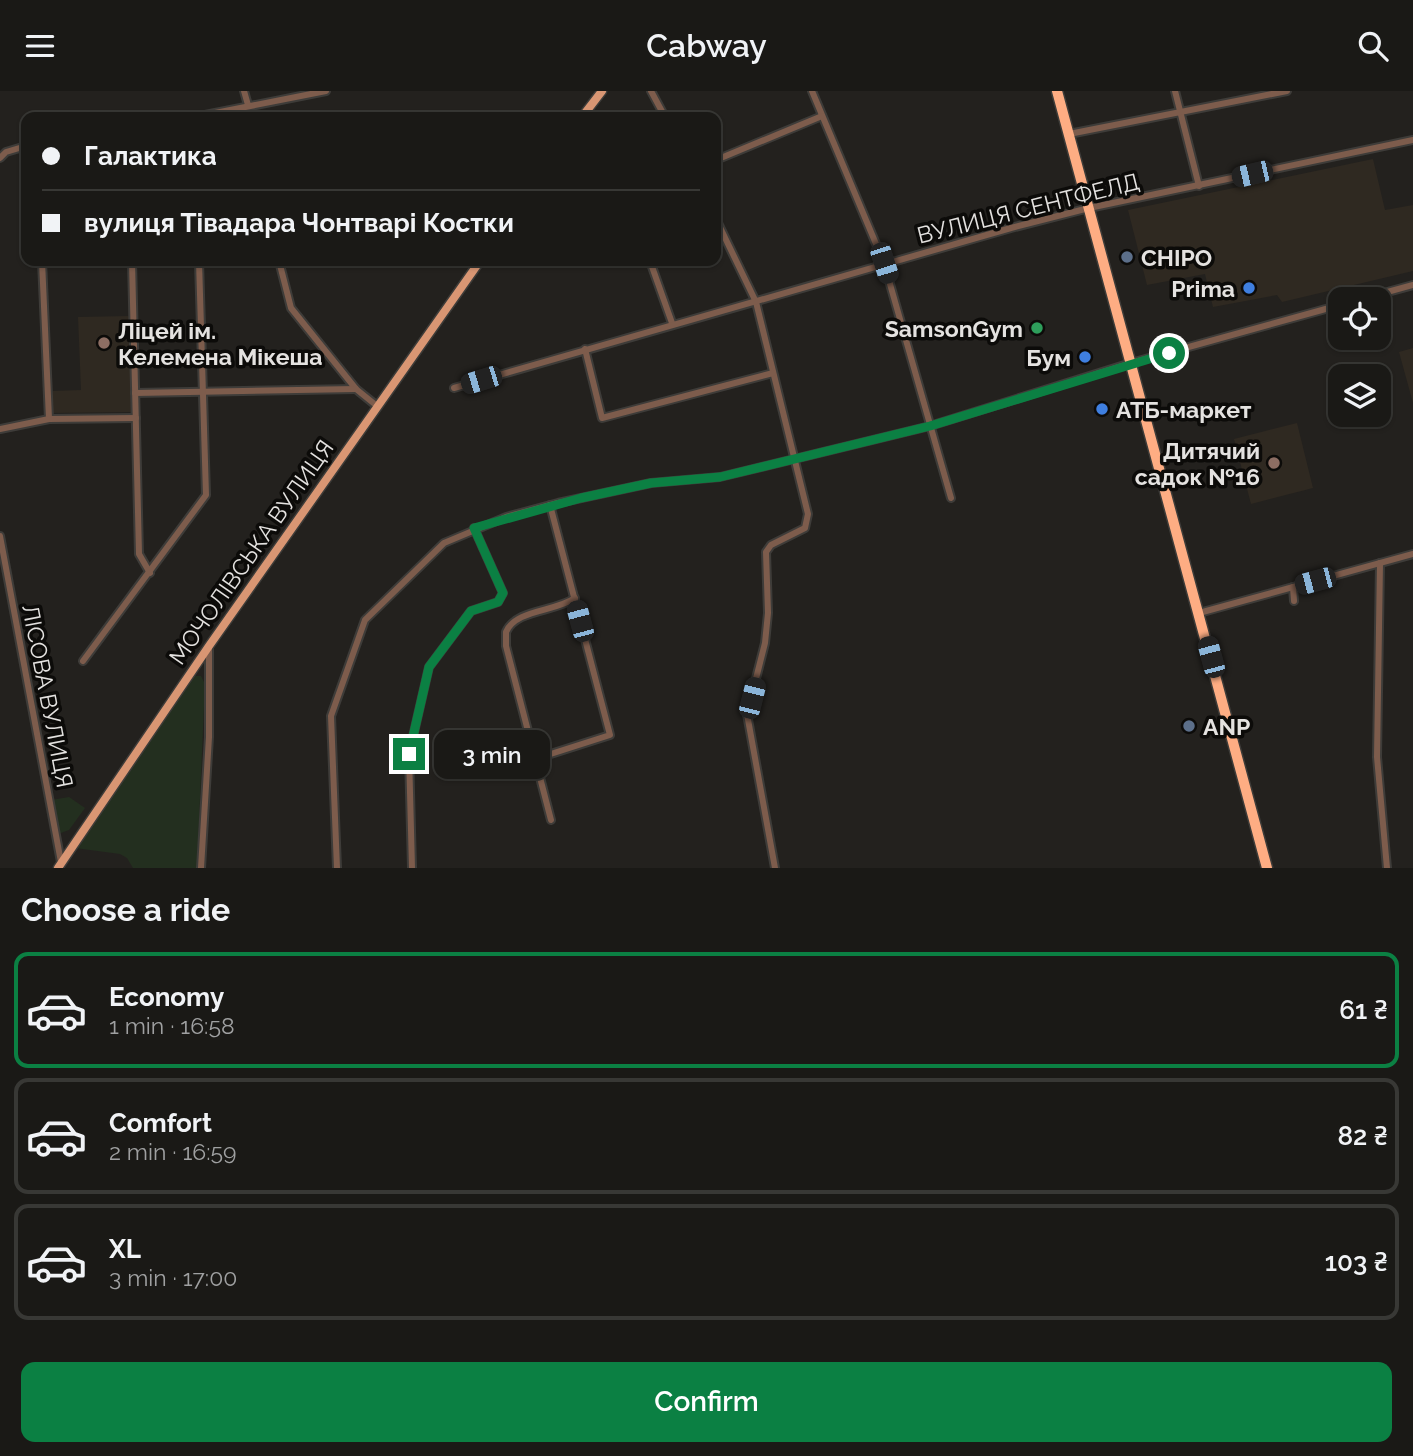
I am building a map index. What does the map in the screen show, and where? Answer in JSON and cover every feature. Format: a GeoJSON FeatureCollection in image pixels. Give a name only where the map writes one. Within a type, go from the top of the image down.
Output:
{"type":"FeatureCollection","features":[{"type":"Feature","properties":{"kind":"highway"},"geometry":{"type":"LineString","coordinates":[[1057,91],[1267,868]]}},
{"type":"Feature","properties":{"kind":"main road"},"geometry":{"type":"LineString","coordinates":[[587,112],[602,91]]}},
{"type":"Feature","properties":{"kind":"main road","name":"МОЧОЛІВСЬКА ВУЛИЦЯ"},"geometry":{"type":"LineString","coordinates":[[60,865],[209,646],[476,266]]}},
{"type":"Feature","properties":{"kind":"street"},"geometry":{"type":"LineString","coordinates":[[244,91],[248,105]]}},
{"type":"Feature","properties":{"kind":"street"},"geometry":{"type":"LineString","coordinates":[[219,112],[326,91]]}},
{"type":"Feature","properties":{"kind":"street"},"geometry":{"type":"LineString","coordinates":[[651,91],[662,112]]}},
{"type":"Feature","properties":{"kind":"street"},"geometry":{"type":"LineString","coordinates":[[812,91],[884,263],[907,336],[951,498]]}},
{"type":"Feature","properties":{"kind":"street"},"geometry":{"type":"LineString","coordinates":[[1175,91],[1199,186]]}},
{"type":"Feature","properties":{"kind":"street"},"geometry":{"type":"LineString","coordinates":[[1069,134],[1287,91]]}},
{"type":"Feature","properties":{"kind":"street"},"geometry":{"type":"LineString","coordinates":[[238,108],[239,112]]}},
{"type":"Feature","properties":{"kind":"street"},"geometry":{"type":"LineString","coordinates":[[721,158],[822,116]]}},
{"type":"Feature","properties":{"kind":"street","name":"ВУЛИЦЯ СЕНТФЕЛД"},"geometry":{"type":"LineString","coordinates":[[454,388],[672,323],[1089,208],[1413,140]]}},
{"type":"Feature","properties":{"kind":"street"},"geometry":{"type":"LineString","coordinates":[[0,158],[6,152],[21,148]]}},
{"type":"Feature","properties":{"kind":"street"},"geometry":{"type":"LineString","coordinates":[[721,229],[756,302],[808,521],[796,534],[771,545],[766,552],[766,633],[747,714],[775,868]]}},
{"type":"Feature","properties":{"kind":"street"},"geometry":{"type":"LineString","coordinates":[[42,266],[49,419]]}},
{"type":"Feature","properties":{"kind":"street"},"geometry":{"type":"LineString","coordinates":[[132,266],[139,554],[150,573]]}},
{"type":"Feature","properties":{"kind":"street"},"geometry":{"type":"LineString","coordinates":[[83,661],[206,495],[199,266]]}},
{"type":"Feature","properties":{"kind":"street"},"geometry":{"type":"LineString","coordinates":[[280,266],[291,308],[356,389],[377,406]]}},
{"type":"Feature","properties":{"kind":"street"},"geometry":{"type":"LineString","coordinates":[[652,266],[672,323]]}},
{"type":"Feature","properties":{"kind":"street"},"geometry":{"type":"LineString","coordinates":[[1391,291],[1413,285]]}},
{"type":"Feature","properties":{"kind":"street"},"geometry":{"type":"LineString","coordinates":[[337,868],[331,716],[365,620],[444,543],[474,528],[550,505],[651,483],[720,477],[930,426],[1131,363],[1328,308]]}},
{"type":"Feature","properties":{"kind":"street"},"geometry":{"type":"LineString","coordinates":[[585,349],[602,418],[773,373]]}},
{"type":"Feature","properties":{"kind":"street"},"geometry":{"type":"LineString","coordinates":[[135,394],[356,389]]}},
{"type":"Feature","properties":{"kind":"street"},"geometry":{"type":"LineString","coordinates":[[0,429],[49,419],[136,418]]}},
{"type":"Feature","properties":{"kind":"street"},"geometry":{"type":"LineString","coordinates":[[535,759],[610,735],[550,505]]}},
{"type":"Feature","properties":{"kind":"street"},"geometry":{"type":"LineString","coordinates":[[412,868],[409,754],[429,667],[471,611],[498,602],[503,593],[474,528]]}},
{"type":"Feature","properties":{"kind":"street","name":"ЛІСОВА ВУЛИЦЯ"},"geometry":{"type":"LineString","coordinates":[[0,536],[60,865]]}},
{"type":"Feature","properties":{"kind":"street"},"geometry":{"type":"LineString","coordinates":[[1199,613],[1412,554],[1413,564]]}},
{"type":"Feature","properties":{"kind":"street"},"geometry":{"type":"LineString","coordinates":[[1380,563],[1377,757],[1387,868]]}},
{"type":"Feature","properties":{"kind":"street"},"geometry":{"type":"LineString","coordinates":[[1293,587],[1294,601]]}},
{"type":"Feature","properties":{"kind":"street"},"geometry":{"type":"LineString","coordinates":[[551,820],[506,646],[506,632],[517,619],[563,606],[575,598]]}},
{"type":"Feature","properties":{"kind":"street"},"geometry":{"type":"LineString","coordinates":[[201,868],[209,737],[209,646]]}},
{"type":"Feature","properties":{"kind":"shaded area"},"geometry":{"type":"Polygon","coordinates":[[[1373,159],[1385,210],[1413,205],[1413,271],[1345,287],[1328,287],[1328,291],[1282,302],[1277,295],[1213,307],[1205,274],[1147,285],[1128,210],[1373,159]]]}},
{"type":"Feature","properties":{"kind":"shaded area","name":"Ліцей ім. Келемена Мікеша"},"geometry":{"type":"Polygon","coordinates":[[[129,316],[131,412],[53,413],[53,391],[81,390],[78,317],[129,316]]]}},
{"type":"Feature","properties":{"kind":"shaded area"},"geometry":{"type":"Polygon","coordinates":[[[1413,348],[1413,403],[1399,352],[1413,348]]]}},
{"type":"Feature","properties":{"kind":"shaded area","name":"Дитячий садок №16"},"geometry":{"type":"Polygon","coordinates":[[[1297,423],[1313,488],[1251,504],[1234,439],[1297,423]]]}},
{"type":"Feature","properties":{"kind":"green space"},"geometry":{"type":"Polygon","coordinates":[[[195,676],[201,676],[205,684],[197,868],[133,868],[127,858],[120,854],[75,848],[195,676]]]}},
{"type":"Feature","properties":{"kind":"green space"},"geometry":{"type":"Polygon","coordinates":[[[69,797],[85,808],[69,830],[58,834],[51,800],[69,797]]]}},
{"type":"Feature","properties":{"kind":"place","name":"CHIPO"},"geometry":{"type":"Point","coordinates":[1127,257]}},
{"type":"Feature","properties":{"kind":"place","name":"Prima"},"geometry":{"type":"Point","coordinates":[1249,288]}},
{"type":"Feature","properties":{"kind":"place","name":"SamsonGym"},"geometry":{"type":"Point","coordinates":[1037,328]}},
{"type":"Feature","properties":{"kind":"place","name":"Ліцей ім. Келемена Мікеша"},"geometry":{"type":"Point","coordinates":[104,343]}},
{"type":"Feature","properties":{"kind":"place","name":"Бум"},"geometry":{"type":"Point","coordinates":[1085,357]}},
{"type":"Feature","properties":{"kind":"place","name":"АТБ-маркет"},"geometry":{"type":"Point","coordinates":[1102,409]}},
{"type":"Feature","properties":{"kind":"place","name":"Дитячий садок №16"},"geometry":{"type":"Point","coordinates":[1274,463]}},
{"type":"Feature","properties":{"kind":"place","name":"ANP"},"geometry":{"type":"Point","coordinates":[1189,726]}},
{"type":"Feature","properties":{"kind":"route"},"geometry":{"type":"LineString","coordinates":[[409,754],[429,667],[471,611],[498,602],[503,593],[474,528],[581,498],[651,483],[720,477],[930,426],[1169,353]]}}]}
